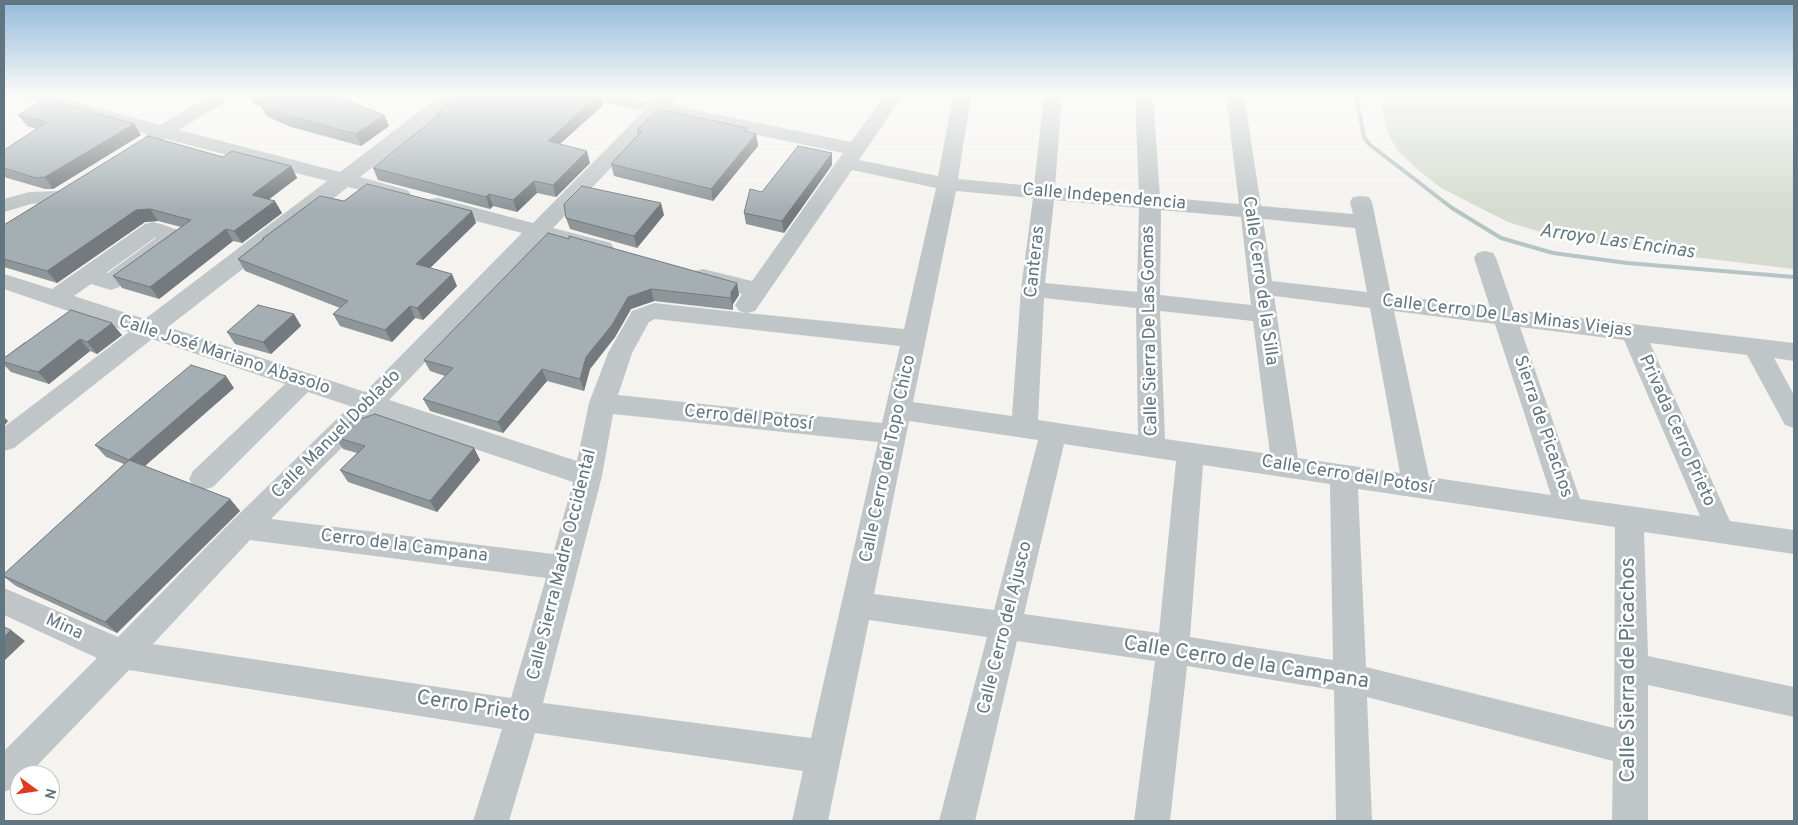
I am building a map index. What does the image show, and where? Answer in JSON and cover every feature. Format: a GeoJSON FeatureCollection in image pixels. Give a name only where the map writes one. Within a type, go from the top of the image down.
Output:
{"type":"FeatureCollection","features":[{"type":"Feature","properties":{"kind":"street"},"geometry":{"type":"LineString","coordinates":[[139,147],[161,134]]}},
{"type":"Feature","properties":{"kind":"street"},"geometry":{"type":"LineString","coordinates":[[169,134],[624,253]]}},
{"type":"Feature","properties":{"kind":"street"},"geometry":{"type":"LineString","coordinates":[[4,441],[402,134]]}},
{"type":"Feature","properties":{"kind":"street","name":"Calle Manuel Doblado"},"geometry":{"type":"LineString","coordinates":[[4,775],[244,527],[369,404],[633,134]]}},
{"type":"Feature","properties":{"kind":"street","name":"Calle Independencia"},"geometry":{"type":"LineString","coordinates":[[772,134],[947,184],[1250,211],[1363,212],[1381,302]]}},
{"type":"Feature","properties":{"kind":"street"},"geometry":{"type":"LineString","coordinates":[[866,134],[756,290],[737,321],[915,339]]}},
{"type":"Feature","properties":{"kind":"street","name":"Calle Cerro del Topo Chico"},"geometry":{"type":"LineString","coordinates":[[810,821],[915,339],[956,134]]}},
{"type":"Feature","properties":{"kind":"street","name":"Canteras"},"geometry":{"type":"LineString","coordinates":[[1038,432],[1033,289],[1049,134]]}},
{"type":"Feature","properties":{"kind":"street","name":"Calle Sierra De Las Gomas"},"geometry":{"type":"LineString","coordinates":[[1146,134],[1150,202],[1148,302],[1152,448]]}},
{"type":"Feature","properties":{"kind":"street","name":"Calle Cerro de la Silla"},"geometry":{"type":"LineString","coordinates":[[1240,134],[1285,466]]}},
{"type":"Feature","properties":{"kind":"street"},"geometry":{"type":"LineString","coordinates":[[4,206],[29,198],[67,192],[20,221]]}},
{"type":"Feature","properties":{"kind":"street","name":"Sierra de Picachos"},"geometry":{"type":"LineString","coordinates":[[1485,258],[1570,510]]}},
{"type":"Feature","properties":{"kind":"street"},"geometry":{"type":"LineString","coordinates":[[680,269],[756,290]]}},
{"type":"Feature","properties":{"kind":"street"},"geometry":{"type":"LineString","coordinates":[[54,299],[88,275]]}},
{"type":"Feature","properties":{"kind":"street","name":"Calle José Mariano Abasolo"},"geometry":{"type":"LineString","coordinates":[[4,281],[588,476]]}},
{"type":"Feature","properties":{"kind":"street","name":"Calle Cerro De Las Minas Viejas"},"geometry":{"type":"LineString","coordinates":[[1260,288],[1794,352]]}},
{"type":"Feature","properties":{"kind":"street"},"geometry":{"type":"LineString","coordinates":[[1033,289],[1264,314]]}},
{"type":"Feature","properties":{"kind":"street"},"geometry":{"type":"LineString","coordinates":[[1381,302],[1417,487]]}},
{"type":"Feature","properties":{"kind":"street","name":"Calle Sierra Madre Occidental"},"geometry":{"type":"LineString","coordinates":[[491,821],[523,716],[564,568],[588,476],[602,403],[620,353],[644,314],[654,310],[737,321]]}},
{"type":"Feature","properties":{"kind":"street","name":"Privada Cerro Prieto"},"geometry":{"type":"LineString","coordinates":[[1633,332],[1720,530]]}},
{"type":"Feature","properties":{"kind":"street"},"geometry":{"type":"LineString","coordinates":[[1755,347],[1794,418]]}},
{"type":"Feature","properties":{"kind":"street"},"geometry":{"type":"LineString","coordinates":[[203,479],[303,382]]}},
{"type":"Feature","properties":{"kind":"street","name":"Cerro del Potosí"},"geometry":{"type":"LineString","coordinates":[[602,403],[897,422]]}},
{"type":"Feature","properties":{"kind":"street","name":"Calle Cerro del Potosí"},"geometry":{"type":"LineString","coordinates":[[897,422],[1038,432],[1285,466],[1629,519],[1720,530],[1794,542]]}},
{"type":"Feature","properties":{"kind":"street","name":"Calle Cerro del Ajusco"},"geometry":{"type":"LineString","coordinates":[[958,821],[1006,627],[1038,432]]}},
{"type":"Feature","properties":{"kind":"street"},"geometry":{"type":"LineString","coordinates":[[1152,821],[1173,649],[1190,453]]}},
{"type":"Feature","properties":{"kind":"street"},"geometry":{"type":"LineString","coordinates":[[1344,475],[1354,821]]}},
{"type":"Feature","properties":{"kind":"street","name":"Calle Sierra de Picachos"},"geometry":{"type":"LineString","coordinates":[[1629,519],[1632,667],[1630,821]]}},
{"type":"Feature","properties":{"kind":"street","name":"Cerro de la Campana"},"geometry":{"type":"LineString","coordinates":[[244,527],[564,568]]}},
{"type":"Feature","properties":{"kind":"street","name":"Mina"},"geometry":{"type":"LineString","coordinates":[[4,601],[123,654]]}},
{"type":"Feature","properties":{"kind":"street","name":"Calle Cerro de la Campana"},"geometry":{"type":"LineString","coordinates":[[858,605],[1173,649],[1350,678],[1630,749]]}},
{"type":"Feature","properties":{"kind":"street","name":"Cerro Prieto"},"geometry":{"type":"LineString","coordinates":[[123,654],[523,716],[824,757]]}},
{"type":"Feature","properties":{"kind":"street"},"geometry":{"type":"LineString","coordinates":[[1632,667],[1794,702]]}},
{"type":"Feature","properties":{"kind":"shaded area"},"geometry":{"type":"Polygon","coordinates":[[[1388,134],[1794,134],[1794,269],[1643,251],[1557,237],[1508,222],[1441,188],[1398,151],[1388,134]]]}},
{"type":"Feature","properties":{"kind":"building"},"geometry":{"type":"Polygon","coordinates":[[[29,134],[118,134],[45,177],[36,178],[4,168],[4,150],[29,134]]]}},
{"type":"Feature","properties":{"kind":"building"},"geometry":{"type":"Polygon","coordinates":[[[416,134],[556,134],[548,141],[587,151],[553,185],[534,181],[513,200],[489,194],[486,197],[373,168],[416,134]]]}},
{"type":"Feature","properties":{"kind":"building"},"geometry":{"type":"Polygon","coordinates":[[[640,134],[756,134],[711,189],[611,164],[640,134]]]}},
{"type":"Feature","properties":{"kind":"building"},"geometry":{"type":"Polygon","coordinates":[[[148,136],[223,157],[232,151],[291,166],[252,195],[275,201],[234,231],[226,229],[150,287],[113,276],[191,220],[150,209],[136,210],[47,271],[4,259],[4,225],[148,136]]]}},
{"type":"Feature","properties":{"kind":"building"},"geometry":{"type":"Polygon","coordinates":[[[798,146],[832,153],[782,221],[744,213],[750,189],[762,192],[798,146]]]}},
{"type":"Feature","properties":{"kind":"building"},"geometry":{"type":"Polygon","coordinates":[[[367,184],[472,211],[416,264],[452,274],[417,308],[410,306],[385,330],[333,314],[348,301],[238,259],[320,196],[344,201],[367,184]]]}},
{"type":"Feature","properties":{"kind":"building"},"geometry":{"type":"Polygon","coordinates":[[[582,186],[661,203],[634,236],[566,218],[564,204],[582,186]]]}},
{"type":"Feature","properties":{"kind":"building"},"geometry":{"type":"Polygon","coordinates":[[[548,233],[569,239],[569,236],[737,283],[731,292],[731,298],[651,289],[628,297],[612,325],[586,357],[580,379],[542,369],[498,422],[423,399],[453,368],[424,360],[548,233]]]}},
{"type":"Feature","properties":{"kind":"building"},"geometry":{"type":"Polygon","coordinates":[[[258,305],[294,314],[263,342],[227,332],[258,305]]]}},
{"type":"Feature","properties":{"kind":"building"},"geometry":{"type":"Polygon","coordinates":[[[71,310],[112,323],[87,342],[80,339],[38,372],[4,362],[4,358],[71,310]]]}},
{"type":"Feature","properties":{"kind":"building"},"geometry":{"type":"Polygon","coordinates":[[[191,365],[226,376],[129,460],[95,445],[191,365]]]}},
{"type":"Feature","properties":{"kind":"building"},"geometry":{"type":"Polygon","coordinates":[[[375,414],[474,448],[430,501],[340,470],[365,446],[335,437],[349,423],[375,414]]]}},
{"type":"Feature","properties":{"kind":"building"},"geometry":{"type":"Polygon","coordinates":[[[129,460],[230,499],[105,622],[4,576],[4,574],[129,460]]]}},
{"type":"Feature","properties":{"kind":"building"},"geometry":{"type":"Polygon","coordinates":[[[4,627],[11,630],[4,637],[4,627]]]}},
{"type":"Feature","properties":{"kind":"waterway","name":"Arroyo Las Encinas"},"geometry":{"type":"LineString","coordinates":[[1363,134],[1369,144],[1452,208],[1501,238],[1553,253],[1627,263],[1794,277]]}}]}
